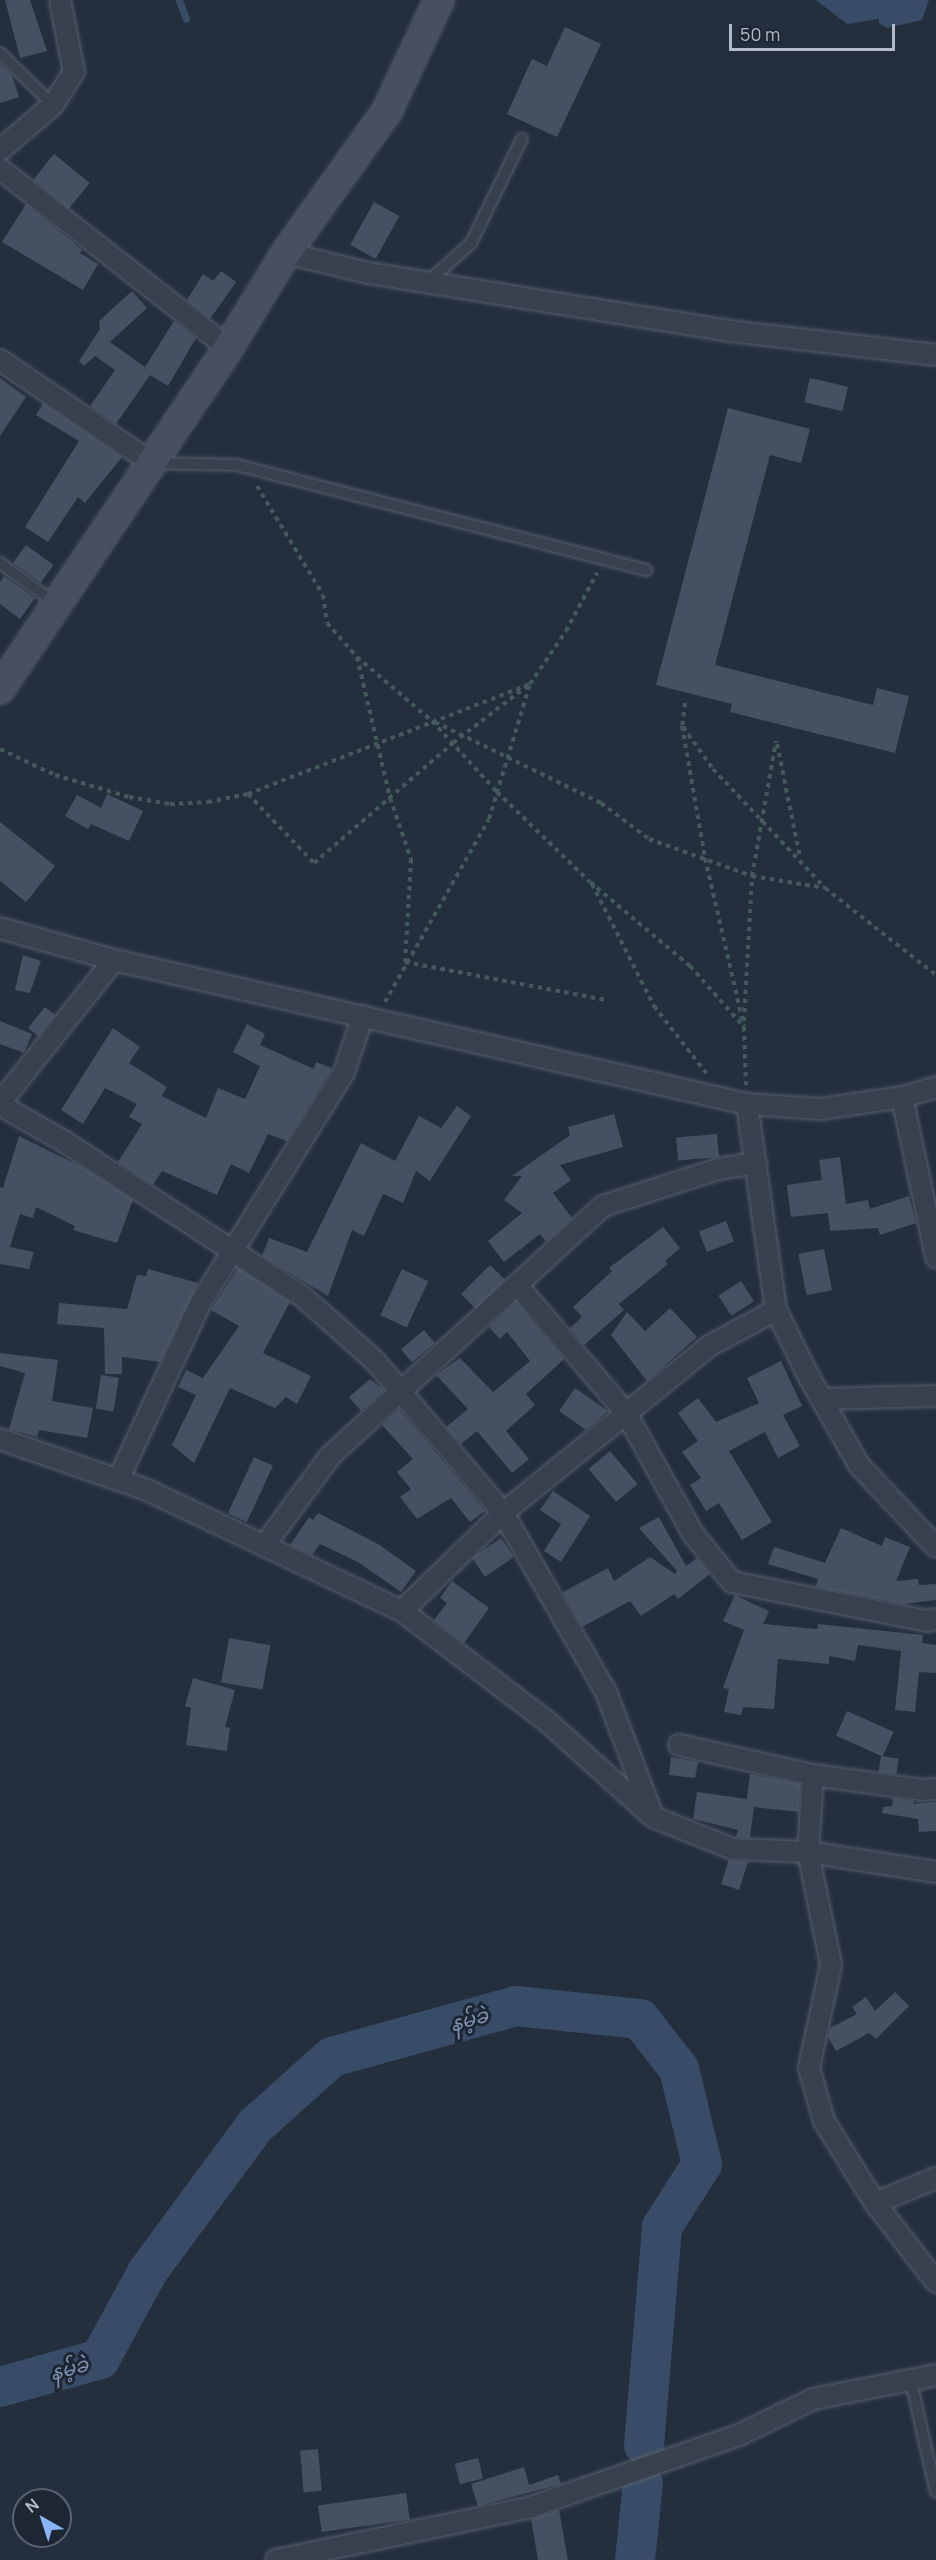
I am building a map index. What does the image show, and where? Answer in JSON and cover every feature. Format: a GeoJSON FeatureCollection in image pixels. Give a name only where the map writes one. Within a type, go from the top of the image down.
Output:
{"type":"FeatureCollection","features":[{"type":"Feature","properties":{"kind":"main road"},"geometry":{"type":"LineString","coordinates":[[0,689],[228,348],[286,254],[387,111],[439,0]]}},
{"type":"Feature","properties":{"kind":"street"},"geometry":{"type":"LineString","coordinates":[[0,150],[53,105],[74,72],[60,0]]}},
{"type":"Feature","properties":{"kind":"street"},"geometry":{"type":"LineString","coordinates":[[1,172],[228,348]]}},
{"type":"Feature","properties":{"kind":"street"},"geometry":{"type":"LineString","coordinates":[[286,254],[368,273],[730,331],[936,355]]}},
{"type":"Feature","properties":{"kind":"street"},"geometry":{"type":"LineString","coordinates":[[0,360],[152,463]]}},
{"type":"Feature","properties":{"kind":"street"},"geometry":{"type":"LineString","coordinates":[[0,928],[114,960],[747,1104],[821,1109],[902,1097],[936,1087]]}},
{"type":"Feature","properties":{"kind":"street"},"geometry":{"type":"LineString","coordinates":[[114,960],[0,1104],[301,1295],[375,1361],[503,1513],[606,1692],[653,1817]]}},
{"type":"Feature","properties":{"kind":"street"},"geometry":{"type":"LineString","coordinates":[[118,1480],[201,1302],[344,1071],[370,1017]]}},
{"type":"Feature","properties":{"kind":"street"},"geometry":{"type":"LineString","coordinates":[[902,1097],[936,1257]]}},
{"type":"Feature","properties":{"kind":"street"},"geometry":{"type":"LineString","coordinates":[[747,1104],[776,1310],[821,1399],[859,1464],[936,1547]]}},
{"type":"Feature","properties":{"kind":"street"},"geometry":{"type":"LineString","coordinates":[[264,1546],[330,1456],[603,1206],[718,1169],[756,1163]]}},
{"type":"Feature","properties":{"kind":"street"},"geometry":{"type":"LineString","coordinates":[[517,1285],[626,1413],[693,1534],[732,1582],[927,1621],[936,1619]]}},
{"type":"Feature","properties":{"kind":"street"},"geometry":{"type":"LineString","coordinates":[[402,1611],[503,1513],[709,1346],[776,1310]]}},
{"type":"Feature","properties":{"kind":"street"},"geometry":{"type":"LineString","coordinates":[[821,1399],[936,1396]]}},
{"type":"Feature","properties":{"kind":"street"},"geometry":{"type":"LineString","coordinates":[[0,1439],[118,1480],[402,1611],[549,1723],[653,1817],[733,1849],[808,1852],[936,1872]]}},
{"type":"Feature","properties":{"kind":"street"},"geometry":{"type":"LineString","coordinates":[[679,1745],[813,1775],[922,1790],[936,1789]]}},
{"type":"Feature","properties":{"kind":"street"},"geometry":{"type":"LineString","coordinates":[[813,1775],[808,1852],[831,1965],[809,2068],[824,2121],[875,2203],[936,2282]]}},
{"type":"Feature","properties":{"kind":"street"},"geometry":{"type":"LineString","coordinates":[[875,2203],[936,2178]]}},
{"type":"Feature","properties":{"kind":"street"},"geometry":{"type":"LineString","coordinates":[[276,2560],[332,2554],[531,2507],[739,2435],[813,2399],[910,2377],[936,2375]]}},
{"type":"Feature","properties":{"kind":"lane"},"geometry":{"type":"LineString","coordinates":[[0,53],[53,105]]}},
{"type":"Feature","properties":{"kind":"lane"},"geometry":{"type":"LineString","coordinates":[[429,281],[471,243],[522,139]]}},
{"type":"Feature","properties":{"kind":"lane"},"geometry":{"type":"LineString","coordinates":[[152,463],[245,467],[647,570]]}},
{"type":"Feature","properties":{"kind":"lane"},"geometry":{"type":"LineString","coordinates":[[0,563],[57,604]]}},
{"type":"Feature","properties":{"kind":"lane"},"geometry":{"type":"LineString","coordinates":[[910,2377],[936,2492]]}},
{"type":"Feature","properties":{"kind":"path"},"geometry":{"type":"LineString","coordinates":[[245,467],[324,595],[327,622],[357,657],[432,721],[497,792],[590,882],[690,966],[744,1027]]}},
{"type":"Feature","properties":{"kind":"path"},"geometry":{"type":"LineString","coordinates":[[248,794],[314,863],[453,743],[530,684],[566,632],[605,559]]}},
{"type":"Feature","properties":{"kind":"path"},"geometry":{"type":"LineString","coordinates":[[357,657],[390,798],[411,859],[405,962]]}},
{"type":"Feature","properties":{"kind":"path"},"geometry":{"type":"LineString","coordinates":[[0,748],[55,776],[129,797],[170,804],[208,802],[248,794],[530,684]]}},
{"type":"Feature","properties":{"kind":"path"},"geometry":{"type":"LineString","coordinates":[[370,1017],[489,819],[530,684]]}},
{"type":"Feature","properties":{"kind":"path"},"geometry":{"type":"LineString","coordinates":[[685,703],[682,726],[705,858],[744,1027]]}},
{"type":"Feature","properties":{"kind":"path"},"geometry":{"type":"LineString","coordinates":[[432,721],[602,803],[649,839],[752,876],[825,888]]}},
{"type":"Feature","properties":{"kind":"path"},"geometry":{"type":"LineString","coordinates":[[682,726],[712,769],[800,858],[825,888],[936,975]]}},
{"type":"Feature","properties":{"kind":"path"},"geometry":{"type":"LineString","coordinates":[[747,1104],[744,1027],[752,876],[776,741],[800,858]]}},
{"type":"Feature","properties":{"kind":"path"},"geometry":{"type":"LineString","coordinates":[[590,882],[654,1006],[726,1099]]}},
{"type":"Feature","properties":{"kind":"path"},"geometry":{"type":"LineString","coordinates":[[405,962],[607,1000]]}},
{"type":"Feature","properties":{"kind":"water"},"geometry":{"type":"Polygon","coordinates":[[[816,0],[929,0],[922,20],[887,28],[879,23],[879,19],[847,24],[816,0]]]}},
{"type":"Feature","properties":{"kind":"building"},"geometry":{"type":"Polygon","coordinates":[[[5,0],[30,0],[47,51],[20,58],[5,0]]]}},
{"type":"Feature","properties":{"kind":"building"},"geometry":{"type":"Polygon","coordinates":[[[565,27],[601,44],[557,137],[507,114],[532,59],[547,66],[565,27]]]}},
{"type":"Feature","properties":{"kind":"building"},"geometry":{"type":"Polygon","coordinates":[[[0,64],[12,75],[19,97],[0,103],[0,64]]]}},
{"type":"Feature","properties":{"kind":"building"},"geometry":{"type":"Polygon","coordinates":[[[54,154],[90,183],[69,209],[33,180],[54,154]]]}},
{"type":"Feature","properties":{"kind":"building"},"geometry":{"type":"Polygon","coordinates":[[[374,202],[399,216],[376,259],[350,245],[374,202]]]}},
{"type":"Feature","properties":{"kind":"building"},"geometry":{"type":"Polygon","coordinates":[[[26,204],[82,250],[80,253],[98,264],[83,290],[2,242],[26,204]]]}},
{"type":"Feature","properties":{"kind":"building"},"geometry":{"type":"Polygon","coordinates":[[[221,271],[236,282],[210,319],[187,300],[203,274],[213,281],[221,271]]]}},
{"type":"Feature","properties":{"kind":"building"},"geometry":{"type":"Polygon","coordinates":[[[132,291],[147,308],[110,342],[145,367],[174,321],[196,338],[168,386],[150,375],[116,424],[90,406],[115,370],[95,356],[84,366],[79,361],[100,329],[99,321],[132,291]]]}},
{"type":"Feature","properties":{"kind":"building"},"geometry":{"type":"Polygon","coordinates":[[[0,378],[26,397],[0,436],[0,378]]]}},
{"type":"Feature","properties":{"kind":"building"},"geometry":{"type":"Polygon","coordinates":[[[810,378],[848,387],[842,411],[804,402],[810,378]]]}},
{"type":"Feature","properties":{"kind":"building"},"geometry":{"type":"Polygon","coordinates":[[[43,403],[122,457],[85,503],[78,497],[48,542],[25,527],[79,441],[36,415],[43,403]]]}},
{"type":"Feature","properties":{"kind":"building"},"geometry":{"type":"Polygon","coordinates":[[[728,408],[810,429],[801,463],[770,455],[715,665],[873,705],[877,688],[909,696],[895,753],[730,712],[732,704],[656,685],[728,408]]]}},
{"type":"Feature","properties":{"kind":"building"},"geometry":{"type":"Polygon","coordinates":[[[26,545],[54,565],[41,583],[13,563],[26,545]]]}},
{"type":"Feature","properties":{"kind":"building"},"geometry":{"type":"Polygon","coordinates":[[[4,576],[35,598],[20,619],[0,604],[0,582],[4,576]]]}},
{"type":"Feature","properties":{"kind":"building"},"geometry":{"type":"Polygon","coordinates":[[[107,794],[143,811],[129,841],[91,824],[88,829],[65,816],[77,795],[101,808],[107,794]]]}},
{"type":"Feature","properties":{"kind":"building"},"geometry":{"type":"Polygon","coordinates":[[[0,822],[55,866],[26,902],[0,881],[0,822]]]}},
{"type":"Feature","properties":{"kind":"building"},"geometry":{"type":"Polygon","coordinates":[[[23,955],[41,961],[30,993],[15,990],[23,955]]]}},
{"type":"Feature","properties":{"kind":"building"},"geometry":{"type":"Polygon","coordinates":[[[45,1007],[55,1015],[38,1036],[28,1028],[45,1007]]]}},
{"type":"Feature","properties":{"kind":"building"},"geometry":{"type":"Polygon","coordinates":[[[0,1021],[32,1034],[24,1053],[0,1044],[0,1021]]]}},
{"type":"Feature","properties":{"kind":"building"},"geometry":{"type":"Polygon","coordinates":[[[247,1024],[265,1034],[260,1045],[314,1069],[316,1062],[332,1068],[287,1141],[268,1134],[249,1173],[231,1164],[217,1195],[162,1171],[153,1185],[118,1162],[142,1124],[129,1117],[137,1104],[105,1088],[83,1124],[61,1110],[113,1028],[140,1047],[129,1063],[167,1087],[162,1096],[206,1118],[218,1088],[245,1099],[260,1066],[233,1052],[247,1024]]]}},
{"type":"Feature","properties":{"kind":"building"},"geometry":{"type":"Polygon","coordinates":[[[457,1106],[471,1116],[430,1181],[416,1171],[403,1203],[383,1194],[364,1236],[352,1230],[328,1296],[262,1256],[269,1238],[307,1252],[361,1143],[395,1161],[419,1116],[441,1128],[457,1106]]]}},
{"type":"Feature","properties":{"kind":"building"},"geometry":{"type":"Polygon","coordinates":[[[614,1114],[623,1147],[560,1165],[571,1180],[553,1193],[572,1218],[546,1242],[540,1234],[504,1262],[488,1241],[522,1213],[504,1200],[522,1176],[512,1176],[570,1135],[568,1127],[614,1114]]]}},
{"type":"Feature","properties":{"kind":"building"},"geometry":{"type":"Polygon","coordinates":[[[717,1134],[719,1157],[678,1160],[676,1138],[717,1134]]]}},
{"type":"Feature","properties":{"kind":"building"},"geometry":{"type":"Polygon","coordinates":[[[19,1136],[82,1167],[133,1200],[117,1243],[73,1230],[75,1226],[36,1207],[33,1218],[20,1214],[10,1247],[34,1252],[29,1269],[0,1264],[0,1187],[3,1188],[19,1136]]]}},
{"type":"Feature","properties":{"kind":"building"},"geometry":{"type":"Polygon","coordinates":[[[840,1157],[846,1204],[868,1200],[870,1209],[909,1196],[916,1223],[880,1235],[878,1228],[830,1231],[828,1213],[791,1217],[787,1185],[822,1180],[819,1160],[840,1157]]]}},
{"type":"Feature","properties":{"kind":"building"},"geometry":{"type":"Polygon","coordinates":[[[726,1221],[734,1242],[707,1252],[699,1231],[726,1221]]]}},
{"type":"Feature","properties":{"kind":"building"},"geometry":{"type":"Polygon","coordinates":[[[663,1227],[680,1248],[665,1261],[668,1264],[619,1304],[624,1310],[584,1345],[570,1328],[582,1317],[573,1307],[612,1271],[609,1268],[663,1227]]]}},
{"type":"Feature","properties":{"kind":"building"},"geometry":{"type":"Polygon","coordinates":[[[824,1249],[832,1290],[806,1295],[798,1254],[824,1249]]]}},
{"type":"Feature","properties":{"kind":"building"},"geometry":{"type":"Polygon","coordinates":[[[490,1265],[505,1280],[476,1309],[461,1294],[490,1265]]]}},
{"type":"Feature","properties":{"kind":"building"},"geometry":{"type":"Polygon","coordinates":[[[238,1268],[290,1302],[263,1353],[311,1376],[297,1404],[286,1397],[275,1408],[230,1388],[194,1463],[172,1445],[196,1395],[178,1387],[186,1370],[203,1378],[239,1326],[211,1310],[238,1268]]]}},
{"type":"Feature","properties":{"kind":"building"},"geometry":{"type":"Polygon","coordinates":[[[148,1269],[198,1283],[160,1362],[122,1357],[122,1374],[105,1374],[104,1328],[57,1324],[59,1303],[127,1309],[137,1275],[146,1276],[148,1269]]]}},
{"type":"Feature","properties":{"kind":"building"},"geometry":{"type":"Polygon","coordinates":[[[402,1269],[428,1281],[407,1327],[380,1315],[402,1269]]]}},
{"type":"Feature","properties":{"kind":"building"},"geometry":{"type":"Polygon","coordinates":[[[741,1281],[754,1301],[731,1316],[718,1296],[741,1281]]]}},
{"type":"Feature","properties":{"kind":"building"},"geometry":{"type":"Polygon","coordinates":[[[516,1302],[564,1359],[526,1394],[535,1405],[506,1431],[529,1459],[512,1473],[477,1431],[461,1444],[446,1427],[468,1409],[436,1375],[460,1358],[493,1392],[530,1361],[507,1332],[500,1339],[489,1327],[516,1302]]]}},
{"type":"Feature","properties":{"kind":"building"},"geometry":{"type":"Polygon","coordinates":[[[670,1308],[697,1337],[647,1381],[611,1335],[627,1312],[645,1331],[670,1308]]]}},
{"type":"Feature","properties":{"kind":"building"},"geometry":{"type":"Polygon","coordinates":[[[424,1330],[435,1343],[412,1362],[401,1349],[424,1330]]]}},
{"type":"Feature","properties":{"kind":"building"},"geometry":{"type":"Polygon","coordinates":[[[0,1353],[58,1360],[52,1401],[93,1408],[87,1438],[39,1430],[37,1437],[9,1429],[25,1373],[0,1366],[0,1353]]]}},
{"type":"Feature","properties":{"kind":"building"},"geometry":{"type":"Polygon","coordinates":[[[781,1361],[802,1406],[783,1415],[800,1446],[778,1458],[765,1432],[729,1451],[772,1522],[742,1540],[719,1503],[706,1511],[690,1485],[701,1478],[682,1452],[698,1441],[678,1413],[698,1398],[716,1422],[759,1403],[747,1378],[781,1361]]]}},
{"type":"Feature","properties":{"kind":"building"},"geometry":{"type":"Polygon","coordinates":[[[101,1375],[119,1378],[113,1411],[96,1409],[101,1375]]]}},
{"type":"Feature","properties":{"kind":"building"},"geometry":{"type":"Polygon","coordinates":[[[370,1379],[384,1390],[361,1411],[349,1397],[370,1379]]]}},
{"type":"Feature","properties":{"kind":"building"},"geometry":{"type":"Polygon","coordinates":[[[575,1388],[608,1411],[586,1430],[559,1411],[575,1388]]]}},
{"type":"Feature","properties":{"kind":"building"},"geometry":{"type":"Polygon","coordinates":[[[399,1409],[485,1511],[470,1522],[451,1498],[417,1519],[400,1497],[411,1489],[397,1472],[413,1459],[382,1425],[399,1409]]]}},
{"type":"Feature","properties":{"kind":"building"},"geometry":{"type":"Polygon","coordinates":[[[610,1451],[638,1484],[616,1502],[589,1469],[610,1451]]]}},
{"type":"Feature","properties":{"kind":"building"},"geometry":{"type":"Polygon","coordinates":[[[254,1457],[273,1466],[247,1522],[228,1513],[254,1457]]]}},
{"type":"Feature","properties":{"kind":"building"},"geometry":{"type":"Polygon","coordinates":[[[553,1491],[590,1516],[561,1562],[544,1551],[561,1524],[540,1510],[553,1491]]]}},
{"type":"Feature","properties":{"kind":"building"},"geometry":{"type":"Polygon","coordinates":[[[318,1513],[378,1544],[416,1571],[401,1592],[358,1562],[320,1544],[312,1555],[290,1545],[309,1517],[313,1520],[318,1513]]]}},
{"type":"Feature","properties":{"kind":"building"},"geometry":{"type":"Polygon","coordinates":[[[659,1517],[686,1566],[697,1558],[710,1574],[678,1599],[674,1594],[641,1616],[630,1601],[582,1627],[563,1592],[608,1568],[614,1581],[650,1557],[675,1574],[677,1571],[639,1528],[659,1517]]]}},
{"type":"Feature","properties":{"kind":"building"},"geometry":{"type":"Polygon","coordinates":[[[841,1528],[882,1546],[885,1537],[910,1547],[896,1581],[918,1579],[919,1585],[936,1584],[936,1600],[904,1604],[816,1587],[818,1579],[768,1564],[774,1547],[825,1563],[841,1528]]]}},
{"type":"Feature","properties":{"kind":"building"},"geometry":{"type":"Polygon","coordinates":[[[501,1538],[514,1557],[485,1577],[472,1558],[501,1538]]]}},
{"type":"Feature","properties":{"kind":"building"},"geometry":{"type":"Polygon","coordinates":[[[452,1581],[489,1608],[464,1643],[434,1620],[447,1603],[440,1598],[452,1581]]]}},
{"type":"Feature","properties":{"kind":"building"},"geometry":{"type":"Polygon","coordinates":[[[735,1595],[769,1611],[763,1624],[817,1629],[818,1624],[923,1635],[922,1643],[936,1645],[936,1673],[919,1672],[915,1712],[895,1710],[901,1651],[858,1645],[855,1661],[829,1656],[829,1664],[778,1659],[774,1709],[743,1707],[741,1715],[724,1712],[729,1689],[723,1688],[744,1630],[723,1621],[735,1595]]]}},
{"type":"Feature","properties":{"kind":"building"},"geometry":{"type":"Polygon","coordinates":[[[229,1638],[270,1645],[263,1690],[221,1682],[229,1638]]]}},
{"type":"Feature","properties":{"kind":"building"},"geometry":{"type":"Polygon","coordinates":[[[193,1678],[235,1690],[225,1727],[230,1728],[227,1751],[186,1745],[191,1708],[185,1706],[193,1678]]]}},
{"type":"Feature","properties":{"kind":"building"},"geometry":{"type":"Polygon","coordinates":[[[847,1711],[894,1732],[883,1756],[836,1736],[847,1711]]]}},
{"type":"Feature","properties":{"kind":"building"},"geometry":{"type":"Polygon","coordinates":[[[881,1756],[899,1759],[896,1775],[878,1772],[881,1756]]]}},
{"type":"Feature","properties":{"kind":"building"},"geometry":{"type":"Polygon","coordinates":[[[671,1757],[698,1762],[695,1778],[669,1775],[671,1757]]]}},
{"type":"Feature","properties":{"kind":"building"},"geometry":{"type":"Polygon","coordinates":[[[750,1774],[800,1784],[799,1812],[754,1807],[750,1838],[736,1837],[738,1830],[693,1819],[697,1792],[747,1799],[750,1774]]]}},
{"type":"Feature","properties":{"kind":"building"},"geometry":{"type":"Polygon","coordinates":[[[893,1798],[914,1801],[913,1804],[936,1802],[936,1831],[919,1832],[918,1819],[882,1813],[883,1807],[892,1806],[893,1798]]]}},
{"type":"Feature","properties":{"kind":"building"},"geometry":{"type":"Polygon","coordinates":[[[729,1860],[748,1862],[739,1890],[721,1884],[729,1860]]]}},
{"type":"Feature","properties":{"kind":"building"},"geometry":{"type":"Polygon","coordinates":[[[895,1992],[909,2006],[876,2039],[869,2033],[836,2051],[828,2037],[830,2028],[857,2014],[852,2007],[866,1997],[875,2011],[895,1992]]]}},
{"type":"Feature","properties":{"kind":"building"},"geometry":{"type":"Polygon","coordinates":[[[318,2449],[322,2491],[304,2492],[300,2451],[318,2449]]]}},
{"type":"Feature","properties":{"kind":"building"},"geometry":{"type":"Polygon","coordinates":[[[478,2458],[483,2478],[460,2484],[455,2464],[478,2458]]]}},
{"type":"Feature","properties":{"kind":"building"},"geometry":{"type":"Polygon","coordinates":[[[524,2467],[529,2485],[558,2475],[561,2484],[478,2506],[471,2484],[524,2467]]]}},
{"type":"Feature","properties":{"kind":"building"},"geometry":{"type":"Polygon","coordinates":[[[406,2493],[410,2520],[322,2532],[318,2505],[406,2493]]]}},
{"type":"Feature","properties":{"kind":"building"},"geometry":{"type":"Polygon","coordinates":[[[559,2510],[568,2560],[538,2560],[531,2519],[559,2510]]]}},
{"type":"Feature","properties":{"kind":"waterway"},"geometry":{"type":"LineString","coordinates":[[179,0],[186,19]]}},
{"type":"Feature","properties":{"kind":"waterway","name":"နမ့်ခဲ"},"geometry":{"type":"LineString","coordinates":[[0,2387],[100,2359],[148,2271],[255,2126],[332,2057],[516,2006],[640,2019],[679,2069],[702,2164],[662,2227],[644,2445]]}},
{"type":"Feature","properties":{"kind":"waterway"},"geometry":{"type":"LineString","coordinates":[[635,2560],[643,2483]]}}]}
